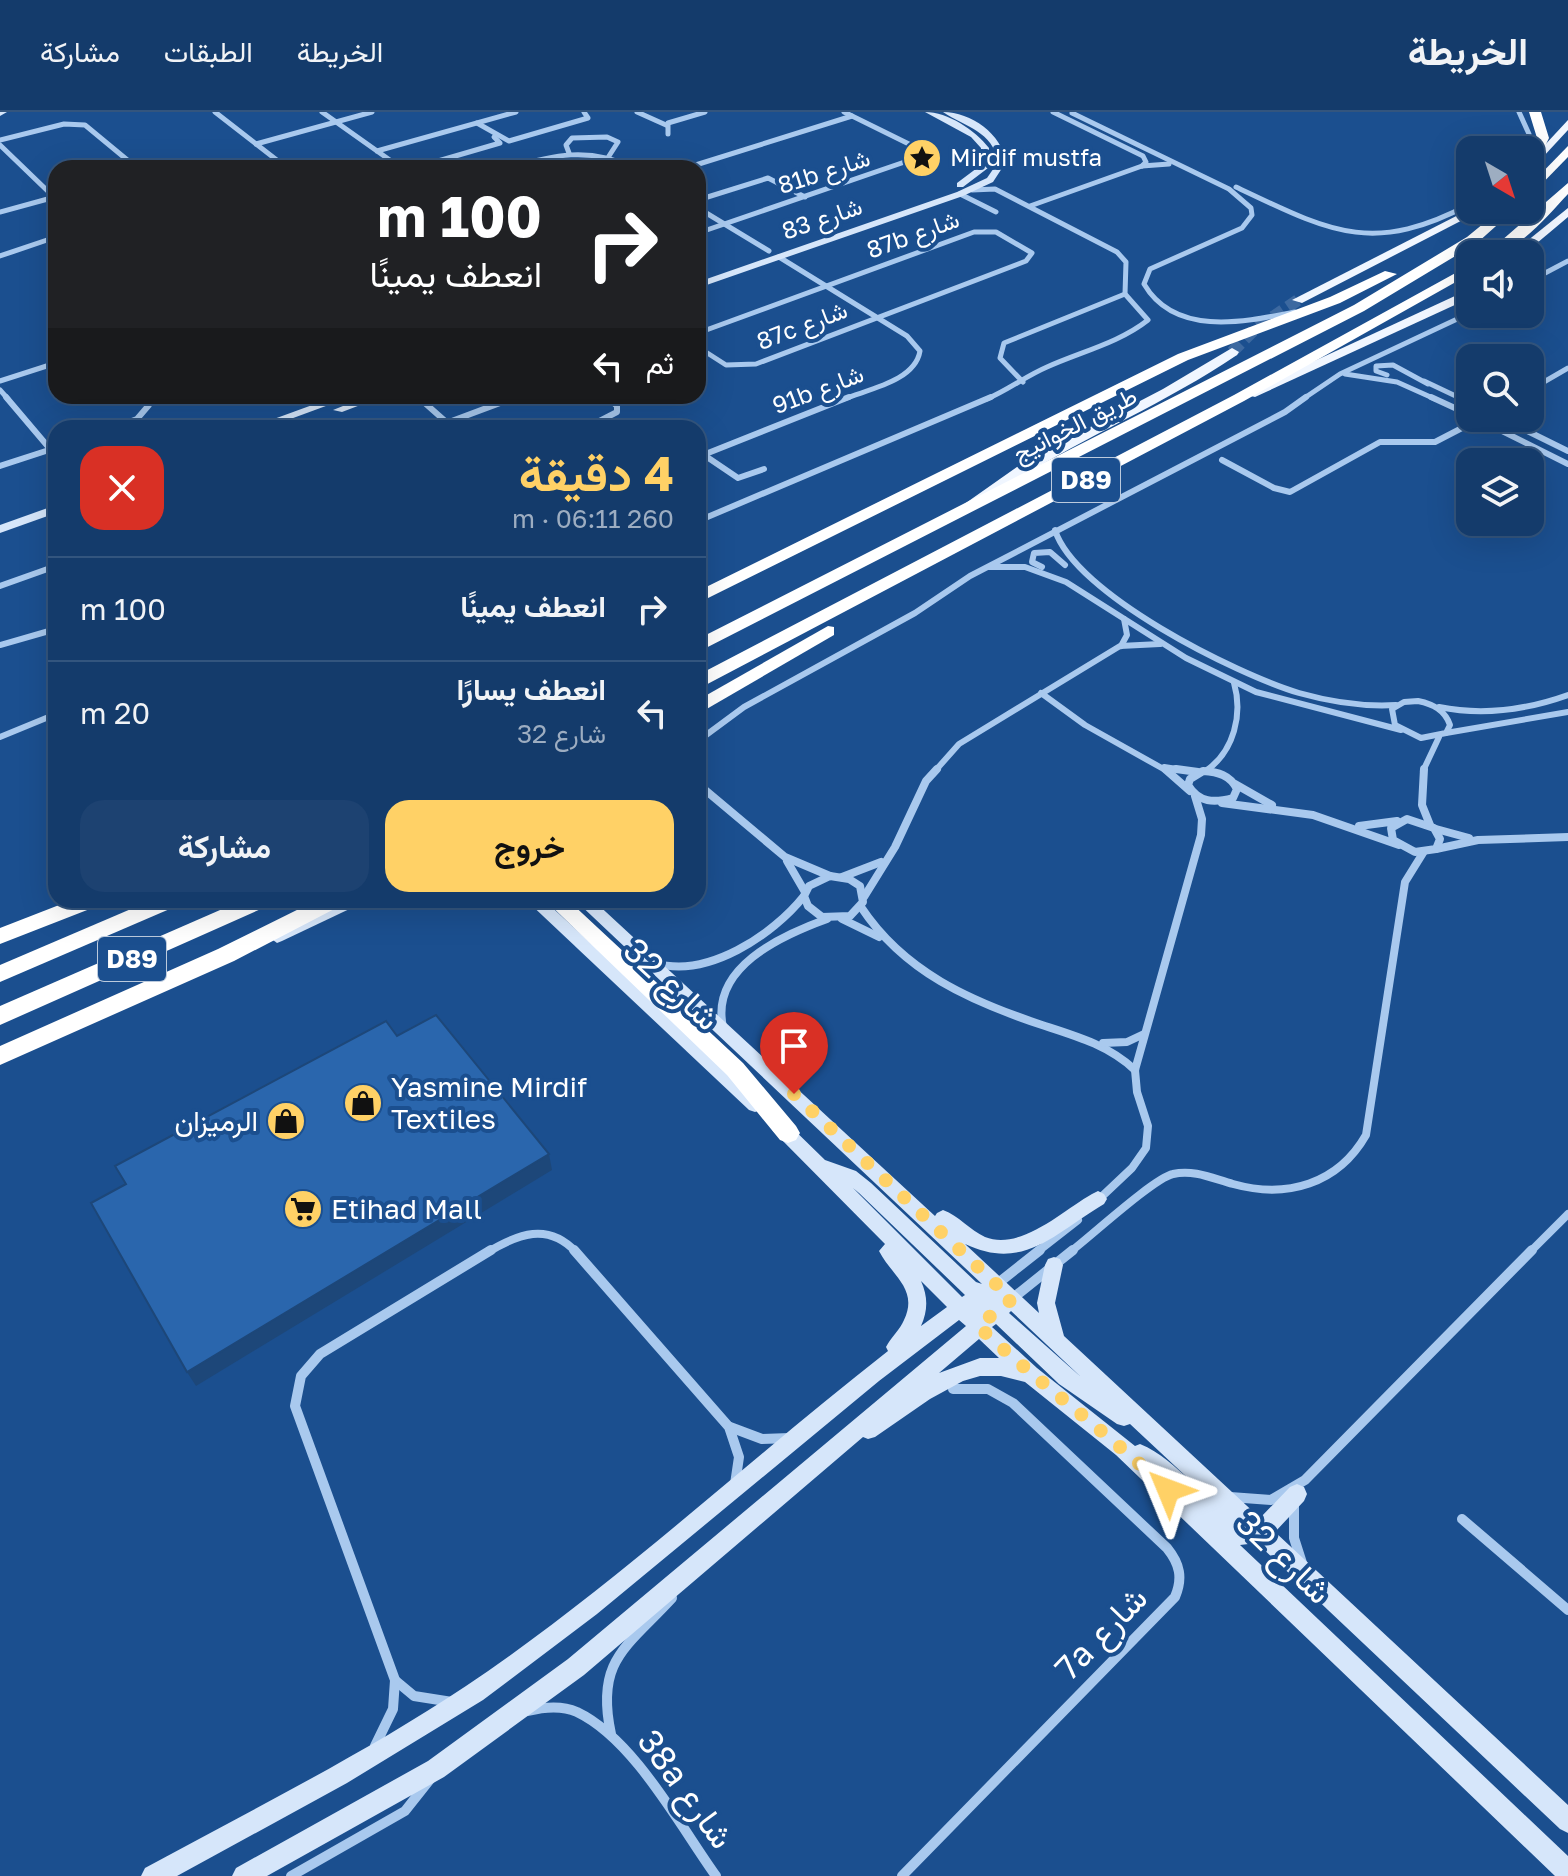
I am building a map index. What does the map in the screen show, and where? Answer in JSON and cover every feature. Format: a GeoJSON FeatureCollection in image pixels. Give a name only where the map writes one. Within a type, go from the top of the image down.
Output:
{"type":"FeatureCollection","features":[{"type":"Feature","properties":{"kind":"highway"},"geometry":{"type":"LineString","coordinates":[[1527,112],[1537,131],[1536,136]]}},
{"type":"Feature","properties":{"kind":"highway"},"geometry":{"type":"LineString","coordinates":[[1535,112],[1543,133],[1541,136]]}},
{"type":"Feature","properties":{"kind":"highway"},"geometry":{"type":"LineString","coordinates":[[1544,177],[1568,150]]}},
{"type":"Feature","properties":{"kind":"highway"},"geometry":{"type":"LineString","coordinates":[[1511,240],[1537,219],[1568,187]]}},
{"type":"Feature","properties":{"kind":"highway"},"geometry":{"type":"LineString","coordinates":[[706,594],[1183,357],[1378,280],[1482,224]]}},
{"type":"Feature","properties":{"kind":"highway","name":"طريق الخوانيج"},"geometry":{"type":"LineString","coordinates":[[706,642],[1359,308],[1472,240],[1491,224]]}},
{"type":"Feature","properties":{"kind":"highway","name":"طريق الخوانيج"},"geometry":{"type":"LineString","coordinates":[[706,679],[995,529],[1456,277]]}},
{"type":"Feature","properties":{"kind":"highway"},"geometry":{"type":"LineString","coordinates":[[706,704],[995,529]]}},
{"type":"Feature","properties":{"kind":"highway"},"geometry":{"type":"LineString","coordinates":[[0,936],[72,908]]}},
{"type":"Feature","properties":{"kind":"highway","name":"D89"},"geometry":{"type":"LineString","coordinates":[[0,974],[153,908]]}},
{"type":"Feature","properties":{"kind":"highway","name":"D89"},"geometry":{"type":"LineString","coordinates":[[0,1016],[245,908]]}},
{"type":"Feature","properties":{"kind":"highway"},"geometry":{"type":"LineString","coordinates":[[0,1056],[226,955],[319,908]]}},
{"type":"Feature","properties":{"kind":"highway"},"geometry":{"type":"LineString","coordinates":[[564,908],[749,1084],[788,1133]]}},
{"type":"Feature","properties":{"kind":"main road"},"geometry":{"type":"LineString","coordinates":[[1544,151],[1568,123]]}},
{"type":"Feature","properties":{"kind":"main road"},"geometry":{"type":"LineString","coordinates":[[1534,240],[1568,211]]}},
{"type":"Feature","properties":{"kind":"main road"},"geometry":{"type":"LineString","coordinates":[[1298,300],[1456,220]]}},
{"type":"Feature","properties":{"kind":"main road"},"geometry":{"type":"LineString","coordinates":[[1544,249],[1553,242]]}},
{"type":"Feature","properties":{"kind":"main road"},"geometry":{"type":"LineString","coordinates":[[1422,315],[1456,294]]}},
{"type":"Feature","properties":{"kind":"main road"},"geometry":{"type":"LineString","coordinates":[[1239,398],[1456,299]]}},
{"type":"Feature","properties":{"kind":"main road"},"geometry":{"type":"LineString","coordinates":[[965,509],[1016,474],[1198,376],[1232,352]]}},
{"type":"Feature","properties":{"kind":"street"},"geometry":{"type":"LineString","coordinates":[[215,112],[277,160]]}},
{"type":"Feature","properties":{"kind":"street"},"geometry":{"type":"LineString","coordinates":[[322,112],[390,160]]}},
{"type":"Feature","properties":{"kind":"street"},"geometry":{"type":"LineString","coordinates":[[256,144],[372,112]]}},
{"type":"Feature","properties":{"kind":"street"},"geometry":{"type":"LineString","coordinates":[[377,151],[516,112]]}},
{"type":"Feature","properties":{"kind":"street"},"geometry":{"type":"LineString","coordinates":[[475,123],[504,140],[511,140],[588,118],[584,112]]}},
{"type":"Feature","properties":{"kind":"street"},"geometry":{"type":"LineString","coordinates":[[637,112],[666,125],[705,112]]}},
{"type":"Feature","properties":{"kind":"street"},"geometry":{"type":"LineString","coordinates":[[844,112],[852,116]]}},
{"type":"Feature","properties":{"kind":"street","name":"شارع 83"},"geometry":{"type":"LineString","coordinates":[[706,273],[949,189],[982,171],[987,152],[974,135],[929,112]]}},
{"type":"Feature","properties":{"kind":"street"},"geometry":{"type":"LineString","coordinates":[[706,518],[1023,382],[1058,361],[1144,325],[1148,320],[1125,294],[1123,256],[992,184],[1002,162],[997,142],[985,132],[947,112]]}},
{"type":"Feature","properties":{"kind":"street"},"geometry":{"type":"LineString","coordinates":[[1053,112],[1143,156],[1146,162],[1142,166]]}},
{"type":"Feature","properties":{"kind":"street"},"geometry":{"type":"LineString","coordinates":[[1519,112],[1530,136]]}},
{"type":"Feature","properties":{"kind":"street"},"geometry":{"type":"LineString","coordinates":[[1070,113],[1240,195],[1251,208],[1252,215],[1242,228],[1150,269],[1144,284],[1153,300],[1178,314],[1230,323],[1311,309]]}},
{"type":"Feature","properties":{"kind":"street"},"geometry":{"type":"LineString","coordinates":[[1070,113],[1339,231],[1375,236],[1408,234],[1425,229],[1456,212]]}},
{"type":"Feature","properties":{"kind":"street"},"geometry":{"type":"LineString","coordinates":[[706,162],[852,116]]}},
{"type":"Feature","properties":{"kind":"street","name":"81b شارع"},"geometry":{"type":"LineString","coordinates":[[706,230],[916,161],[922,156],[917,148],[852,116]]}},
{"type":"Feature","properties":{"kind":"street"},"geometry":{"type":"LineString","coordinates":[[442,160],[500,143],[475,123]]}},
{"type":"Feature","properties":{"kind":"street"},"geometry":{"type":"LineString","coordinates":[[48,191],[0,143],[64,124],[85,125],[127,160]]}},
{"type":"Feature","properties":{"kind":"street"},"geometry":{"type":"LineString","coordinates":[[666,125],[668,134]]}},
{"type":"Feature","properties":{"kind":"street"},"geometry":{"type":"LineString","coordinates":[[569,153],[567,143],[575,137],[607,137],[618,142],[609,156]]}},
{"type":"Feature","properties":{"kind":"street"},"geometry":{"type":"LineString","coordinates":[[541,160],[569,153],[609,156],[617,160]]}},
{"type":"Feature","properties":{"kind":"street"},"geometry":{"type":"LineString","coordinates":[[1030,206],[1142,166],[1158,163],[1185,168]]}},
{"type":"Feature","properties":{"kind":"street"},"geometry":{"type":"LineString","coordinates":[[706,197],[768,178],[805,197]]}},
{"type":"Feature","properties":{"kind":"street","name":"شارع 83"},"geometry":{"type":"LineString","coordinates":[[706,282],[992,184]]}},
{"type":"Feature","properties":{"kind":"street"},"geometry":{"type":"LineString","coordinates":[[960,194],[996,212]]}},
{"type":"Feature","properties":{"kind":"street"},"geometry":{"type":"LineString","coordinates":[[0,212],[48,200]]}},
{"type":"Feature","properties":{"kind":"street"},"geometry":{"type":"LineString","coordinates":[[706,213],[769,251]]}},
{"type":"Feature","properties":{"kind":"street","name":"87b شارع"},"geometry":{"type":"LineString","coordinates":[[825,286],[979,231],[996,232],[1032,253],[1026,261],[877,317]]}},
{"type":"Feature","properties":{"kind":"street"},"geometry":{"type":"LineString","coordinates":[[824,232],[829,234],[783,251],[779,257],[877,317]]}},
{"type":"Feature","properties":{"kind":"street"},"geometry":{"type":"LineString","coordinates":[[0,256],[48,240]]}},
{"type":"Feature","properties":{"kind":"street"},"geometry":{"type":"LineString","coordinates":[[1544,274],[1568,261]]}},
{"type":"Feature","properties":{"kind":"street","name":"87c شارع"},"geometry":{"type":"LineString","coordinates":[[706,330],[825,286]]}},
{"type":"Feature","properties":{"kind":"street"},"geometry":{"type":"LineString","coordinates":[[1023,382],[1003,365],[1000,358],[1004,343],[1125,294]]}},
{"type":"Feature","properties":{"kind":"street","name":"87c شارع"},"geometry":{"type":"LineString","coordinates":[[706,352],[726,365],[749,366],[877,317]]}},
{"type":"Feature","properties":{"kind":"street","name":"91b شارع"},"geometry":{"type":"LineString","coordinates":[[706,454],[908,373],[918,362],[920,351],[907,336],[877,317]]}},
{"type":"Feature","properties":{"kind":"street"},"geometry":{"type":"LineString","coordinates":[[706,735],[744,707],[915,613],[985,568],[1055,530],[1125,498],[1285,412],[1340,374],[1456,319]]}},
{"type":"Feature","properties":{"kind":"street"},"geometry":{"type":"LineString","coordinates":[[1392,348],[1397,363],[1428,384]]}},
{"type":"Feature","properties":{"kind":"street"},"geometry":{"type":"LineString","coordinates":[[1456,397],[1393,365],[1376,366],[1380,373],[1456,408]]}},
{"type":"Feature","properties":{"kind":"street"},"geometry":{"type":"LineString","coordinates":[[0,381],[48,366]]}},
{"type":"Feature","properties":{"kind":"street"},"geometry":{"type":"LineString","coordinates":[[1544,383],[1566,371]]}},
{"type":"Feature","properties":{"kind":"street"},"geometry":{"type":"LineString","coordinates":[[1340,374],[1376,377],[1417,389]]}},
{"type":"Feature","properties":{"kind":"street"},"geometry":{"type":"LineString","coordinates":[[0,390],[48,443]]}},
{"type":"Feature","properties":{"kind":"street"},"geometry":{"type":"LineString","coordinates":[[132,420],[144,415],[148,404]]}},
{"type":"Feature","properties":{"kind":"street"},"geometry":{"type":"LineString","coordinates":[[278,420],[325,404]]}},
{"type":"Feature","properties":{"kind":"street"},"geometry":{"type":"LineString","coordinates":[[311,420],[356,404]]}},
{"type":"Feature","properties":{"kind":"street"},"geometry":{"type":"LineString","coordinates":[[425,404],[444,420]]}},
{"type":"Feature","properties":{"kind":"street"},"geometry":{"type":"LineString","coordinates":[[455,420],[498,404]]}},
{"type":"Feature","properties":{"kind":"street"},"geometry":{"type":"LineString","coordinates":[[602,420],[617,412],[615,404]]}},
{"type":"Feature","properties":{"kind":"street"},"geometry":{"type":"LineString","coordinates":[[1222,460],[1274,488],[1290,492],[1380,442],[1435,442],[1456,431]]}},
{"type":"Feature","properties":{"kind":"street"},"geometry":{"type":"LineString","coordinates":[[1506,432],[1568,464]]}},
{"type":"Feature","properties":{"kind":"street"},"geometry":{"type":"LineString","coordinates":[[1531,432],[1568,451]]}},
{"type":"Feature","properties":{"kind":"street"},"geometry":{"type":"LineString","coordinates":[[0,466],[48,450]]}},
{"type":"Feature","properties":{"kind":"street"},"geometry":{"type":"LineString","coordinates":[[706,459],[738,478],[764,469]]}},
{"type":"Feature","properties":{"kind":"street"},"geometry":{"type":"LineString","coordinates":[[0,517],[48,501]]}},
{"type":"Feature","properties":{"kind":"street"},"geometry":{"type":"LineString","coordinates":[[0,529],[48,512]]}},
{"type":"Feature","properties":{"kind":"street"},"geometry":{"type":"LineString","coordinates":[[1055,530],[1058,550],[1090,579]]}},
{"type":"Feature","properties":{"kind":"street"},"geometry":{"type":"LineString","coordinates":[[1568,695],[1529,706],[1489,711],[1457,711],[1411,701],[1368,706],[1333,700],[1258,678],[1197,648],[1050,552],[1039,551],[1031,555],[1032,562],[1165,645],[1233,683],[1305,707],[1401,730],[1421,738],[1568,712]]}},
{"type":"Feature","properties":{"kind":"street"},"geometry":{"type":"LineString","coordinates":[[985,568],[1025,567],[1075,587]]}},
{"type":"Feature","properties":{"kind":"street"},"geometry":{"type":"LineString","coordinates":[[0,586],[48,569]]}},
{"type":"Feature","properties":{"kind":"street"},"geometry":{"type":"LineString","coordinates":[[842,919],[861,907],[926,781],[946,756],[973,734],[1120,646],[1127,635],[1124,619]]}},
{"type":"Feature","properties":{"kind":"street"},"geometry":{"type":"LineString","coordinates":[[0,645],[48,631]]}},
{"type":"Feature","properties":{"kind":"street"},"geometry":{"type":"LineString","coordinates":[[1120,646],[1165,645]]}},
{"type":"Feature","properties":{"kind":"street"},"geometry":{"type":"LineString","coordinates":[[244,1876],[436,1769],[576,1667],[986,1319],[1005,1292],[1138,1159],[1148,1143],[1148,1124],[1136,1092],[1135,1070],[1201,835],[1202,819],[1190,779],[1216,765],[1226,751],[1239,701],[1233,683]]}},
{"type":"Feature","properties":{"kind":"street"},"geometry":{"type":"LineString","coordinates":[[1041,693],[1102,735],[1156,764],[1192,794],[1208,802],[1283,811],[1354,826],[1423,853]]}},
{"type":"Feature","properties":{"kind":"street"},"geometry":{"type":"LineString","coordinates":[[1396,705],[1391,719],[1401,730]]}},
{"type":"Feature","properties":{"kind":"street"},"geometry":{"type":"LineString","coordinates":[[1436,706],[1449,720],[1443,734],[1428,753],[1421,798],[1422,811],[1440,839],[1436,849]]}},
{"type":"Feature","properties":{"kind":"street"},"geometry":{"type":"LineString","coordinates":[[0,737],[48,717]]}},
{"type":"Feature","properties":{"kind":"street"},"geometry":{"type":"LineString","coordinates":[[1156,764],[1225,775],[1283,811]]}},
{"type":"Feature","properties":{"kind":"street"},"geometry":{"type":"LineString","coordinates":[[1222,803],[1233,798],[1235,784]]}},
{"type":"Feature","properties":{"kind":"street"},"geometry":{"type":"LineString","coordinates":[[706,791],[785,857],[860,886],[864,897]]}},
{"type":"Feature","properties":{"kind":"street"},"geometry":{"type":"LineString","coordinates":[[1354,826],[1415,819],[1478,840]]}},
{"type":"Feature","properties":{"kind":"street"},"geometry":{"type":"LineString","coordinates":[[1399,820],[1391,828],[1390,834],[1399,845]]}},
{"type":"Feature","properties":{"kind":"street"},"geometry":{"type":"LineString","coordinates":[[153,1876],[361,1762],[466,1698],[519,1661],[959,1307],[979,1295],[1005,1292],[1054,1265],[1168,1175],[1192,1171],[1241,1186],[1289,1189],[1330,1177],[1346,1166],[1366,1135],[1405,882],[1412,866],[1423,853],[1478,840],[1568,837]]}},
{"type":"Feature","properties":{"kind":"street"},"geometry":{"type":"LineString","coordinates":[[785,857],[813,913],[827,919]]}},
{"type":"Feature","properties":{"kind":"street"},"geometry":{"type":"LineString","coordinates":[[842,877],[886,860]]}},
{"type":"Feature","properties":{"kind":"street"},"geometry":{"type":"LineString","coordinates":[[649,961],[685,968],[709,961],[790,913],[814,881],[830,876]]}},
{"type":"Feature","properties":{"kind":"street"},"geometry":{"type":"LineString","coordinates":[[861,907],[886,942]]}},
{"type":"Feature","properties":{"kind":"street"},"geometry":{"type":"LineString","coordinates":[[226,955],[283,935],[339,908]]}},
{"type":"Feature","properties":{"kind":"street","name":"شارع 32"},"geometry":{"type":"LineString","coordinates":[[543,908],[788,1133],[959,1307]]}},
{"type":"Feature","properties":{"kind":"street","name":"شارع 32"},"geometry":{"type":"LineString","coordinates":[[592,908],[908,1200],[1310,1583],[1568,1821]]}},
{"type":"Feature","properties":{"kind":"street"},"geometry":{"type":"LineString","coordinates":[[725,1031],[718,1010],[728,978],[798,931],[827,919],[842,919],[886,942],[920,970],[960,994],[1005,1013],[1097,1043],[1135,1070]]}},
{"type":"Feature","properties":{"kind":"street"},"geometry":{"type":"LineString","coordinates":[[1097,1043],[1118,1043],[1144,1034]]}},
{"type":"Feature","properties":{"kind":"street"},"geometry":{"type":"LineString","coordinates":[[822,1166],[857,1182],[979,1295]]}},
{"type":"Feature","properties":{"kind":"street"},"geometry":{"type":"LineString","coordinates":[[908,1200],[934,1211],[978,1245],[1003,1249],[1028,1244],[1098,1199]]}},
{"type":"Feature","properties":{"kind":"street"},"geometry":{"type":"LineString","coordinates":[[866,1213],[875,1236],[910,1276],[918,1298],[918,1310],[910,1332],[871,1375]]}},
{"type":"Feature","properties":{"kind":"street"},"geometry":{"type":"LineString","coordinates":[[1123,1448],[1159,1466],[1230,1531],[1245,1537],[1259,1533],[1568,1214]]}},
{"type":"Feature","properties":{"kind":"street"},"geometry":{"type":"LineString","coordinates":[[466,1698],[453,1702],[426,1700],[404,1689],[395,1680],[295,1406],[301,1376],[320,1354],[508,1240],[529,1232],[549,1233],[572,1248],[729,1427],[739,1457],[732,1490]]}},
{"type":"Feature","properties":{"kind":"street"},"geometry":{"type":"LineString","coordinates":[[1054,1265],[1046,1303],[1058,1343]]}},
{"type":"Feature","properties":{"kind":"street"},"geometry":{"type":"LineString","coordinates":[[959,1307],[986,1319],[1066,1378],[1156,1438]]}},
{"type":"Feature","properties":{"kind":"street","name":"شارع 32"},"geometry":{"type":"LineString","coordinates":[[986,1319],[1030,1374],[1123,1448],[1568,1872]]}},
{"type":"Feature","properties":{"kind":"street"},"geometry":{"type":"LineString","coordinates":[[845,1441],[881,1423],[958,1371],[986,1365],[1030,1374]]}},
{"type":"Feature","properties":{"kind":"street","name":"7a شارع"},"geometry":{"type":"LineString","coordinates":[[902,1876],[1175,1597],[1182,1578],[1175,1556],[1013,1403],[988,1389],[953,1389]]}},
{"type":"Feature","properties":{"kind":"street"},"geometry":{"type":"LineString","coordinates":[[729,1427],[762,1439],[798,1436]]}},
{"type":"Feature","properties":{"kind":"street"},"geometry":{"type":"LineString","coordinates":[[1215,1493],[1245,1501],[1271,1500],[1301,1487]]}},
{"type":"Feature","properties":{"kind":"street"},"geometry":{"type":"LineString","coordinates":[[1301,1487],[1292,1515],[1294,1538],[1310,1583]]}},
{"type":"Feature","properties":{"kind":"street"},"geometry":{"type":"LineString","coordinates":[[1462,1519],[1567,1609]]}},
{"type":"Feature","properties":{"kind":"street","name":"38a شارع"},"geometry":{"type":"LineString","coordinates":[[611,1735],[604,1703],[608,1673],[614,1659],[667,1605],[692,1570]]}},
{"type":"Feature","properties":{"kind":"street"},"geometry":{"type":"LineString","coordinates":[[361,1762],[388,1723],[395,1680]]}},
{"type":"Feature","properties":{"kind":"street","name":"38a شارع"},"geometry":{"type":"LineString","coordinates":[[512,1714],[560,1707],[587,1717],[611,1735],[716,1876]]}},
{"type":"Feature","properties":{"kind":"street"},"geometry":{"type":"LineString","coordinates":[[291,1876],[405,1811],[423,1792],[436,1769]]}},
{"type":"Feature","properties":{"kind":"building","name":"Etihad Mall"},"geometry":{"type":"Polygon","coordinates":[[[436,1015],[549,1154],[187,1372],[91,1203],[126,1184],[115,1166],[386,1021],[397,1036],[436,1015]]]}},
{"type":"Feature","properties":{"kind":"tunnel"},"geometry":{"type":"LineString","coordinates":[[1232,352],[1255,329],[1298,300]]}},
{"type":"Feature","properties":{"kind":"place","name":"Mirdif mustfa"},"geometry":{"type":"Point","coordinates":[922,158]}},
{"type":"Feature","properties":{"kind":"place","name":"Yasmine Mirdif Textiles"},"geometry":{"type":"Point","coordinates":[363,1103]}},
{"type":"Feature","properties":{"kind":"place","name":"الرميزان"},"geometry":{"type":"Point","coordinates":[286,1121]}},
{"type":"Feature","properties":{"kind":"place","name":"Etihad Mall"},"geometry":{"type":"Point","coordinates":[303,1209]}},
{"type":"Feature","properties":{"kind":"route"},"geometry":{"type":"LineString","coordinates":[[794,1094],[1012,1299],[978,1326],[1030,1374],[1108,1434],[1168,1490]]}}]}
